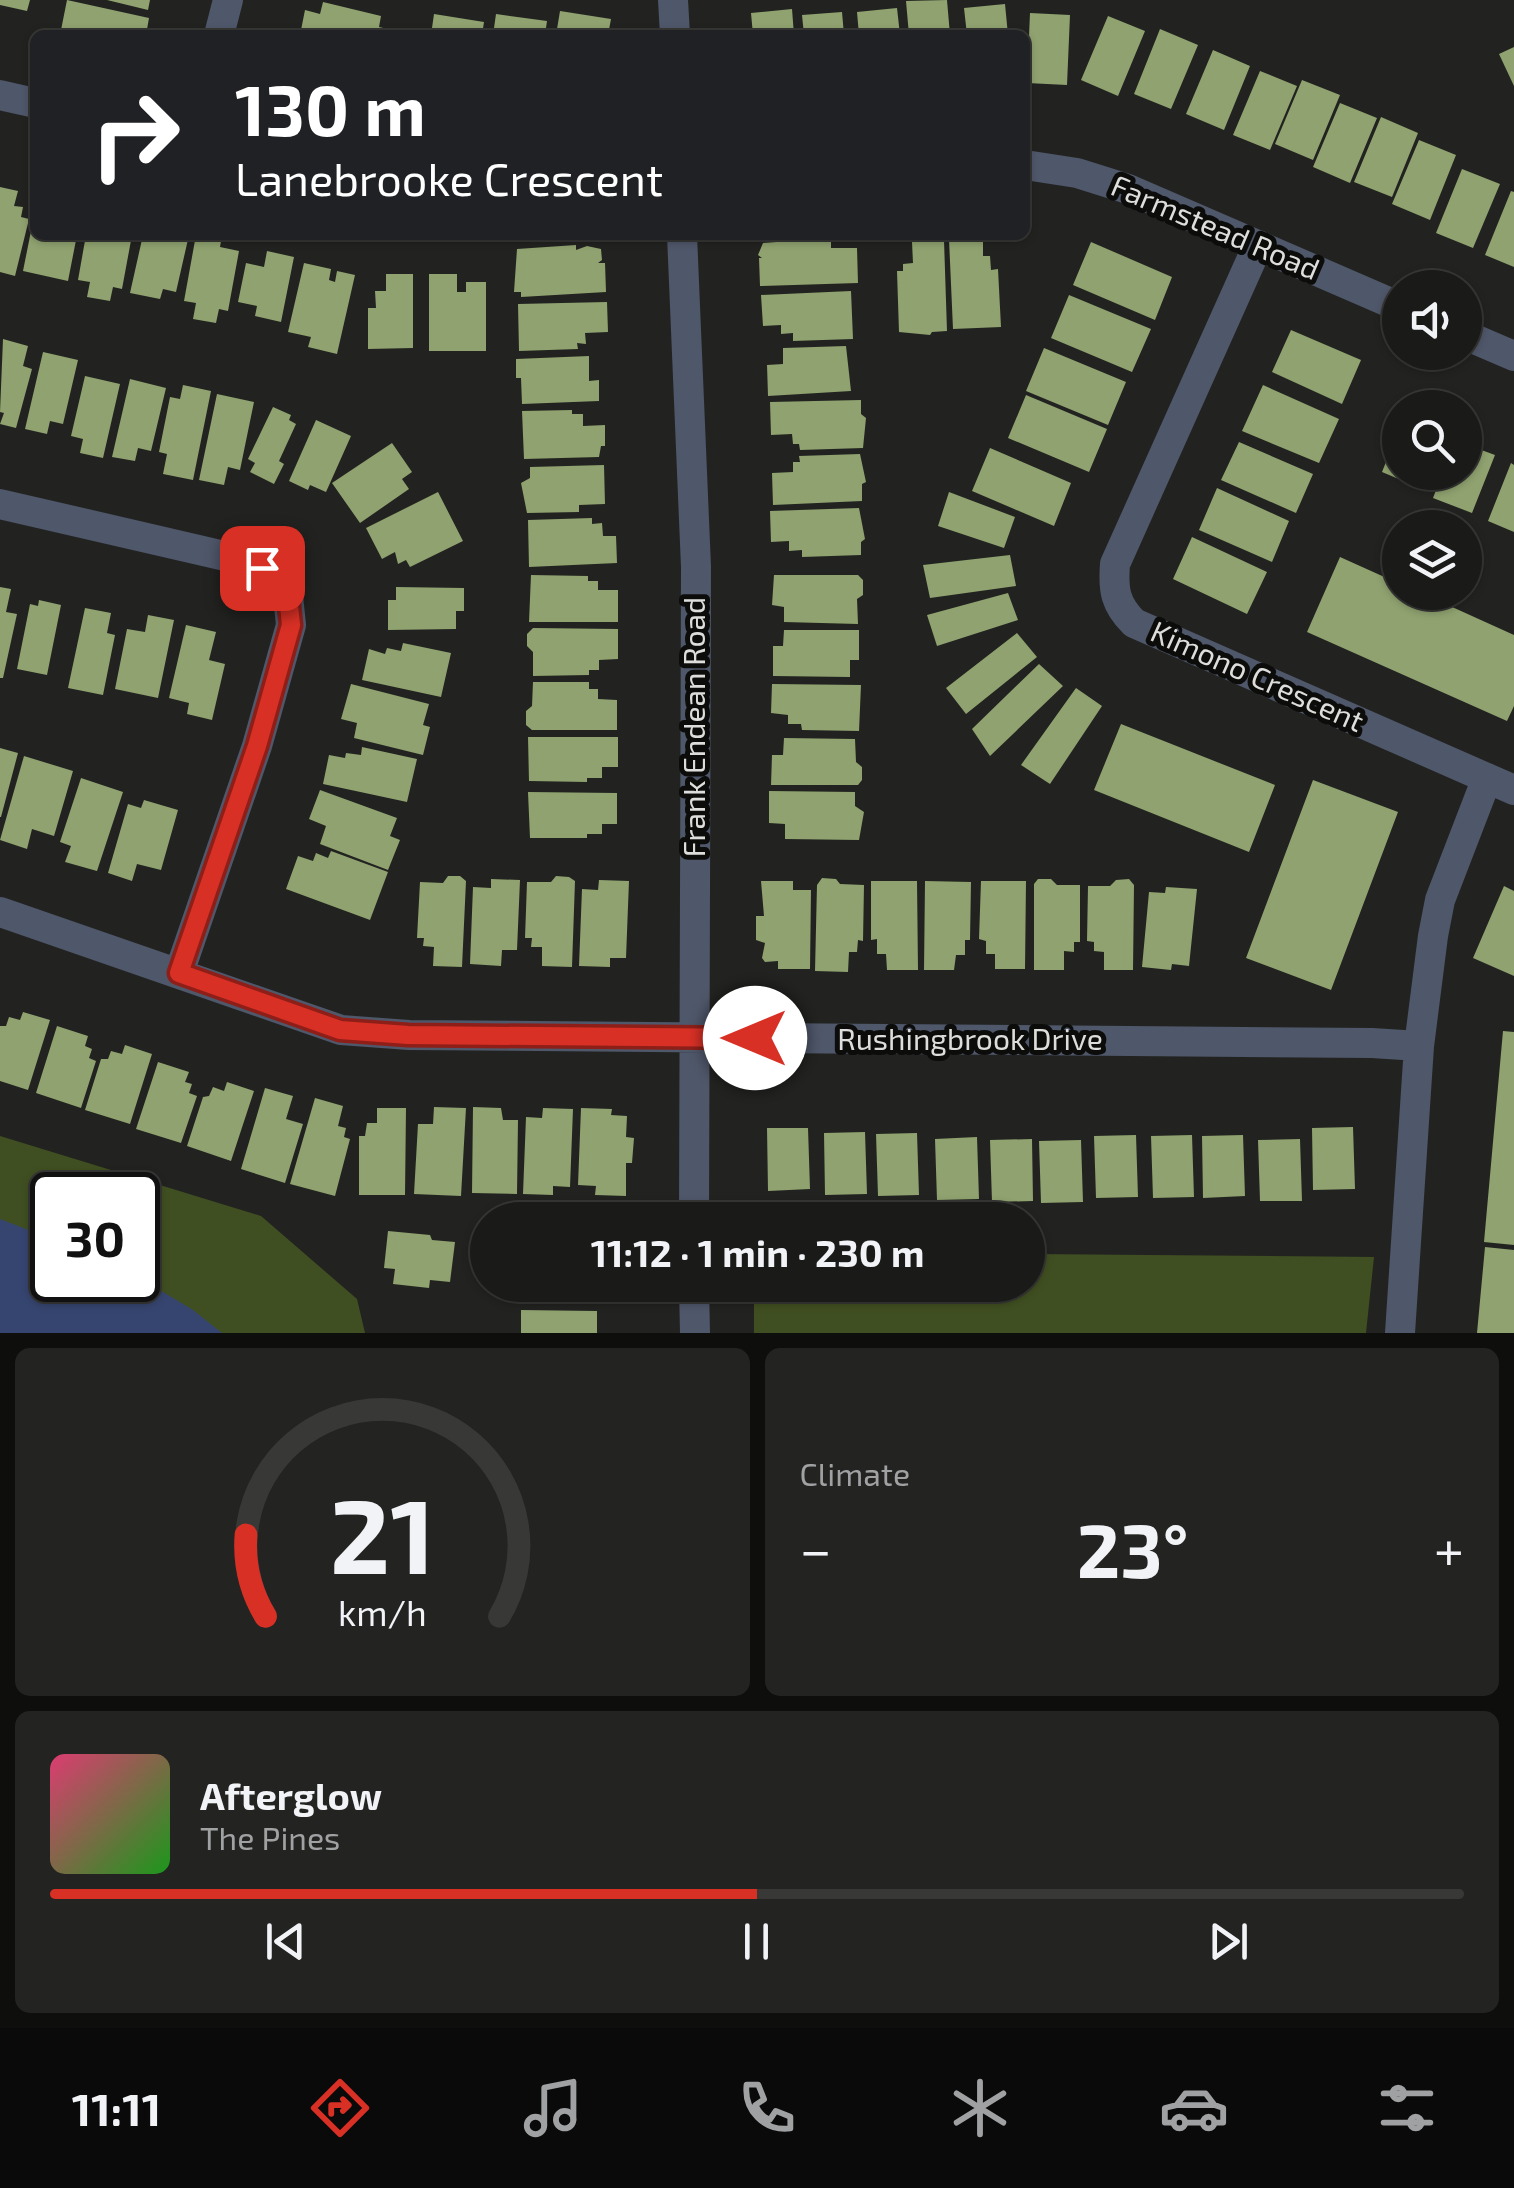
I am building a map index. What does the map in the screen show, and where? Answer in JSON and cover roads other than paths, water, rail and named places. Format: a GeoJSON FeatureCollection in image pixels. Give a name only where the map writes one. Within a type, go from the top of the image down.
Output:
{"type":"FeatureCollection","features":[{"type":"Feature","properties":{"kind":"street"},"geometry":{"type":"LineString","coordinates":[[220,30],[228,0]]}},
{"type":"Feature","properties":{"kind":"street"},"geometry":{"type":"LineString","coordinates":[[673,0],[674,30]]}},
{"type":"Feature","properties":{"kind":"street"},"geometry":{"type":"LineString","coordinates":[[0,95],[30,103]]}},
{"type":"Feature","properties":{"kind":"street","name":"Farmstead Road"},"geometry":{"type":"LineString","coordinates":[[1030,166],[1078,174],[1128,189],[1382,299]]}},
{"type":"Feature","properties":{"kind":"street","name":"Frank Endean Road"},"geometry":{"type":"LineString","coordinates":[[682,240],[696,567],[694,1202]]}},
{"type":"Feature","properties":{"kind":"street","name":"Kimono Crescent"},"geometry":{"type":"LineString","coordinates":[[1258,245],[1115,564],[1113,589],[1119,608],[1134,623],[1500,784],[1440,900],[1432,936],[1419,1046],[1400,1333]]}},
{"type":"Feature","properties":{"kind":"street"},"geometry":{"type":"LineString","coordinates":[[1482,342],[1514,356]]}},
{"type":"Feature","properties":{"kind":"street"},"geometry":{"type":"LineString","coordinates":[[0,504],[242,560],[272,573],[288,596],[291,625],[257,746],[179,973]]}},
{"type":"Feature","properties":{"kind":"street","name":"Rushingbrook Drive"},"geometry":{"type":"LineString","coordinates":[[0,912],[340,1030],[408,1035],[1372,1042],[1419,1046]]}},
{"type":"Feature","properties":{"kind":"street"},"geometry":{"type":"LineString","coordinates":[[694,1302],[695,1333]]}},
{"type":"Feature","properties":{"kind":"water"},"geometry":{"type":"Polygon","coordinates":[[[0,1219],[30,1231],[30,1302],[160,1302],[160,1290],[222,1333],[0,1333],[0,1219]]]}}]}
